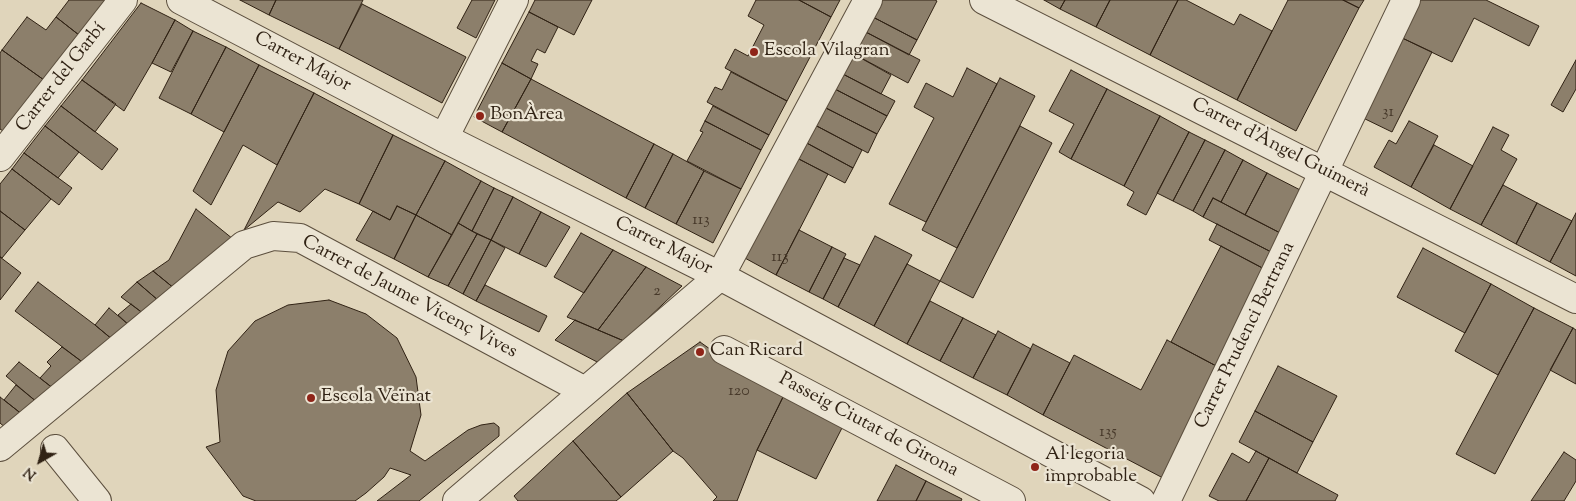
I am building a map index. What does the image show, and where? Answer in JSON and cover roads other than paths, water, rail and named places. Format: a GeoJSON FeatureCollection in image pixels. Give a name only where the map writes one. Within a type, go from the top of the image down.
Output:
{"type":"FeatureCollection","features":[{"type":"Feature","properties":{"kind":"street","name":"Carrer del Garbí"},"geometry":{"type":"LineString","coordinates":[[0,157],[123,0]]}},
{"type":"Feature","properties":{"kind":"street","name":"Carrer Major"},"geometry":{"type":"LineString","coordinates":[[181,0],[444,138],[720,276],[1141,501]]}},
{"type":"Feature","properties":{"kind":"street"},"geometry":{"type":"LineString","coordinates":[[444,138],[514,0]]}},
{"type":"Feature","properties":{"kind":"street"},"geometry":{"type":"LineString","coordinates":[[458,501],[720,276],[868,0]]}},
{"type":"Feature","properties":{"kind":"street","name":"Carrer d'Àngel Guimerà"},"geometry":{"type":"LineString","coordinates":[[984,0],[1576,299]]}},
{"type":"Feature","properties":{"kind":"street","name":"Carrer Prudenci Bertrana"},"geometry":{"type":"LineString","coordinates":[[1166,501],[1406,0]]}},
{"type":"Feature","properties":{"kind":"street","name":"Carrer de Jaume Vicenç Vives"},"geometry":{"type":"LineString","coordinates":[[0,447],[244,245],[273,236],[300,238],[585,391]]}},
{"type":"Feature","properties":{"kind":"street","name":"Passeig Ciutat de Girona"},"geometry":{"type":"LineString","coordinates":[[724,350],[1011,501]]}},
{"type":"Feature","properties":{"kind":"street"},"geometry":{"type":"LineString","coordinates":[[55,449],[97,501]]}},
{"type":"Feature","properties":{"kind":"place","name":"Escola Vilagran"},"geometry":{"type":"Point","coordinates":[754,52]}},
{"type":"Feature","properties":{"kind":"place","name":"BonÀrea"},"geometry":{"type":"Point","coordinates":[480,116]}},
{"type":"Feature","properties":{"kind":"place","name":"Can Ricard"},"geometry":{"type":"Point","coordinates":[700,352]}},
{"type":"Feature","properties":{"kind":"place","name":"Escola Veïnat"},"geometry":{"type":"Point","coordinates":[311,398]}},
{"type":"Feature","properties":{"kind":"place","name":"Al·legoria improbable"},"geometry":{"type":"Point","coordinates":[1035,467]}}]}
